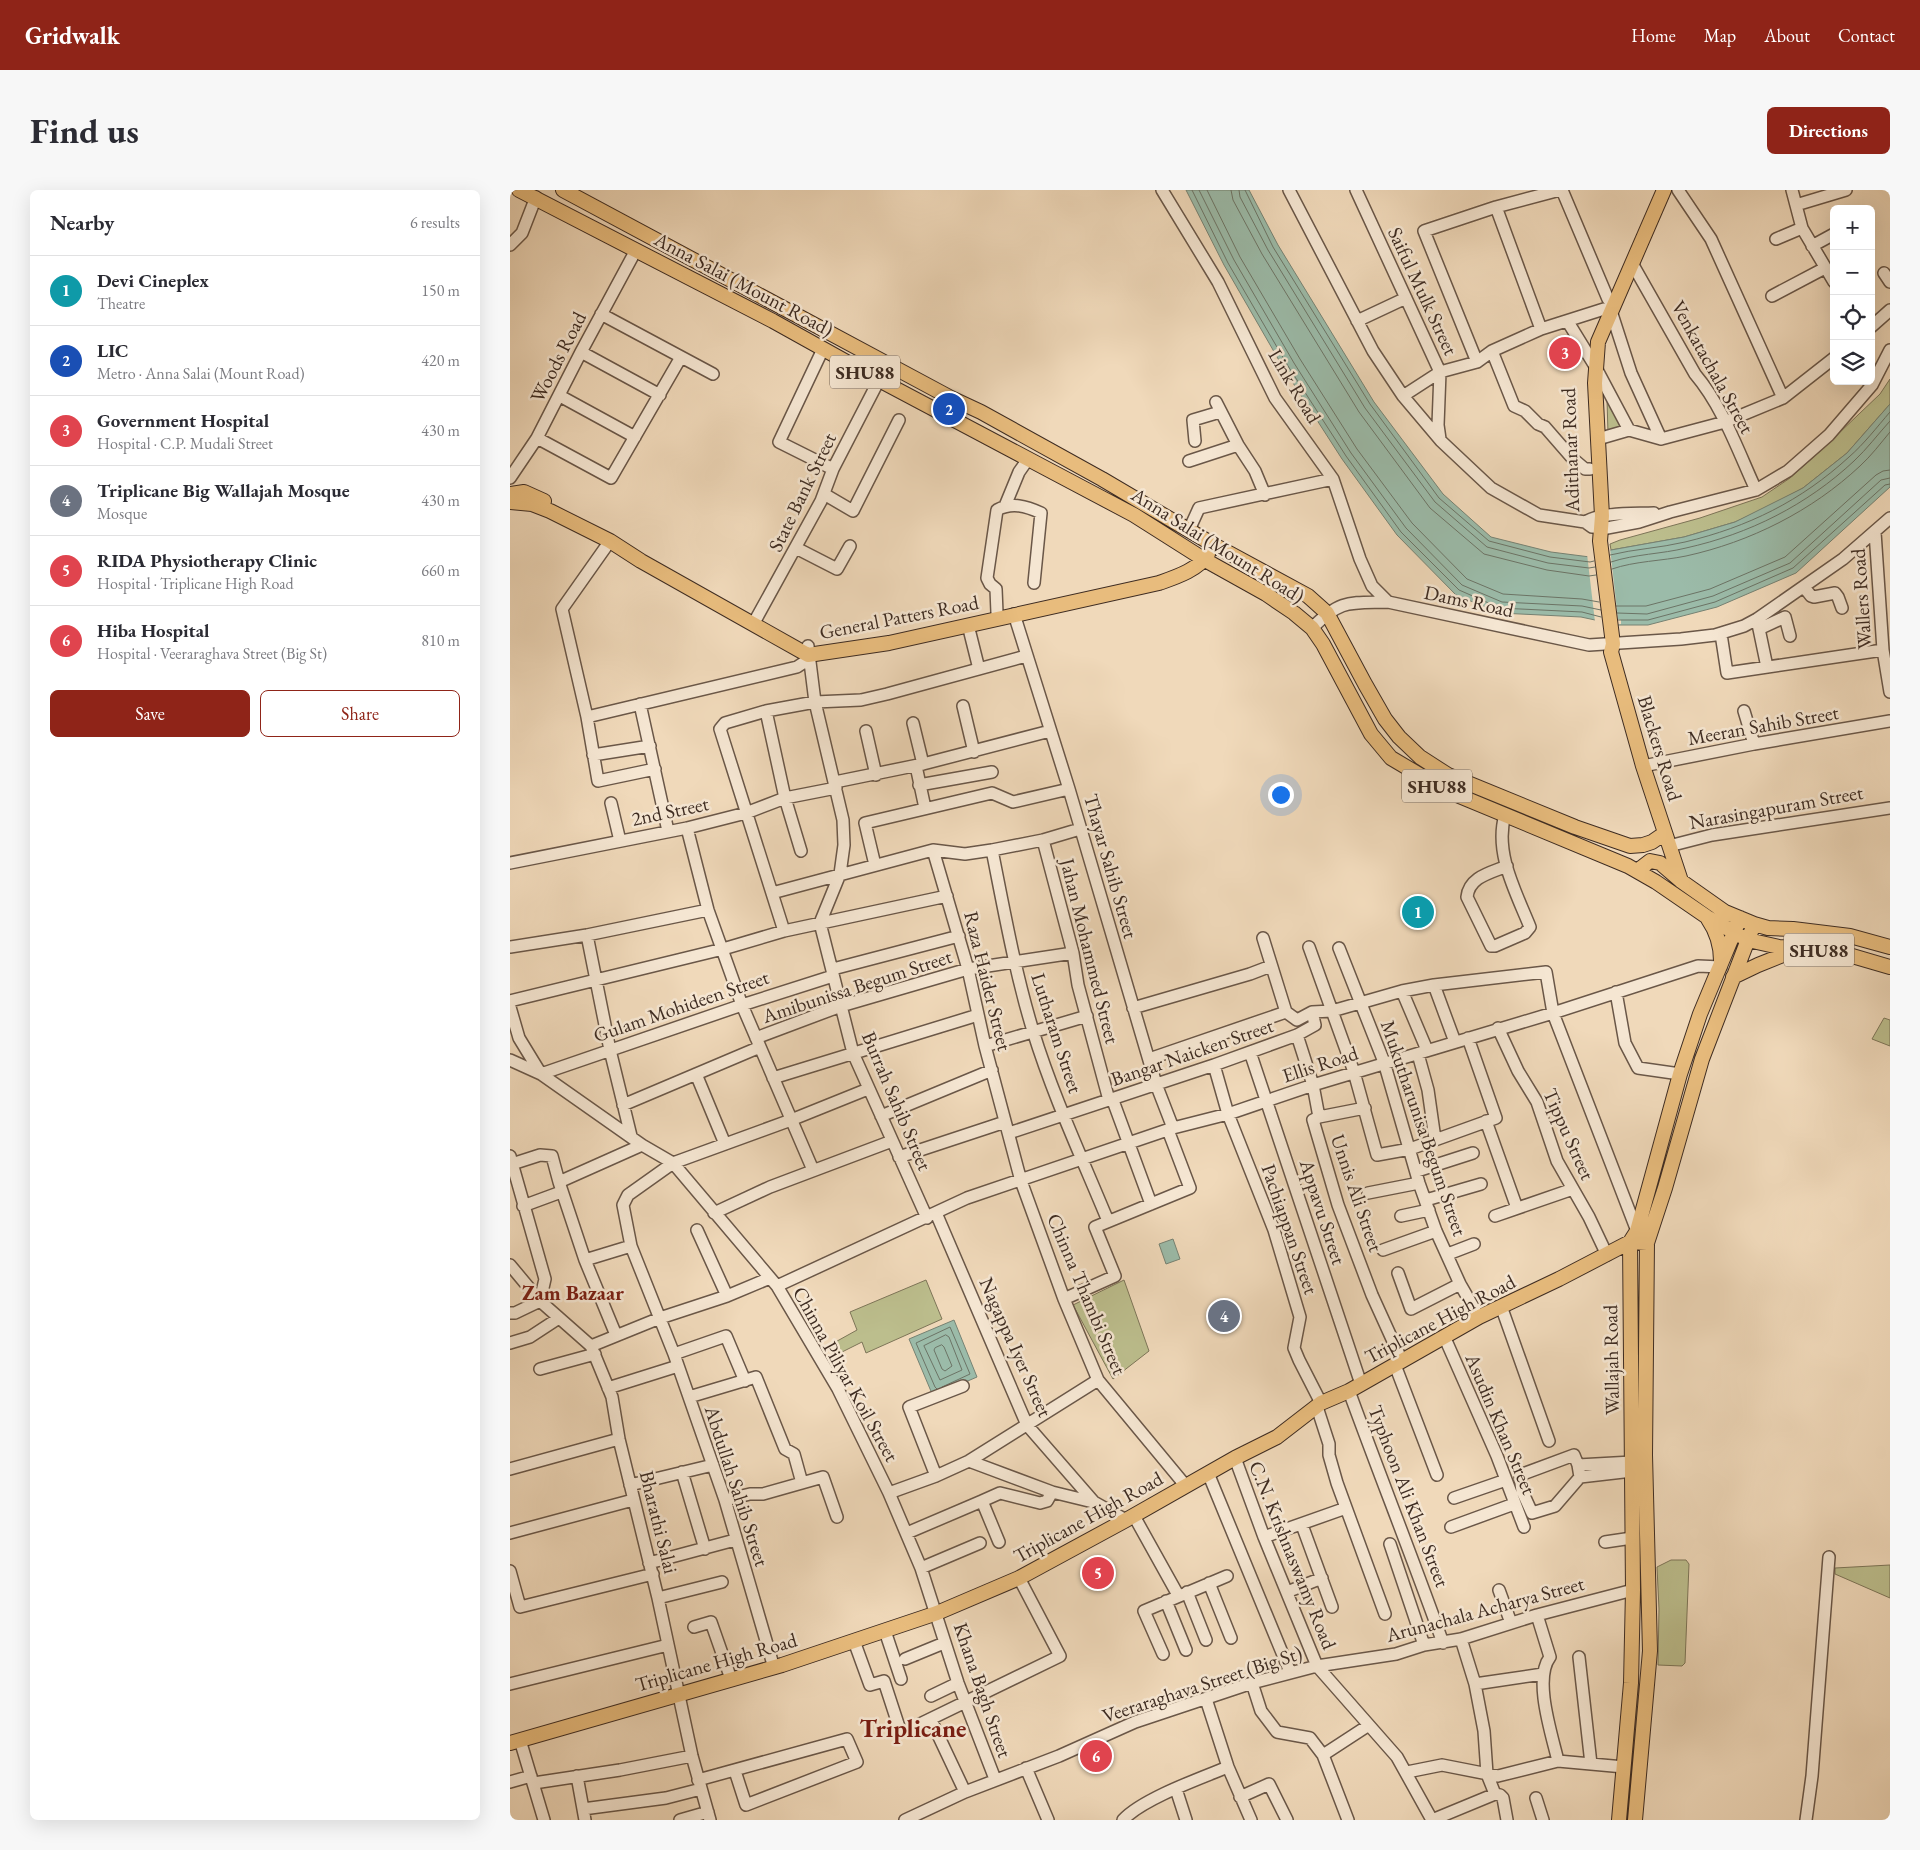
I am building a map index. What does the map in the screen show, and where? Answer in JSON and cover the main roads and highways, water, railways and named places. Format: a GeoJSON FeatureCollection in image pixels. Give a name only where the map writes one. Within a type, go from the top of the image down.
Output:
{"type":"FeatureCollection","features":[{"type":"Feature","properties":{"kind":"main road","name":"Anna Salai (Mount Road)"},"geometry":{"type":"LineString","coordinates":[[520,190],[773,321],[879,380],[1134,515],[1205,560],[1266,594],[1312,628],[1323,644],[1361,716],[1379,744],[1391,758],[1423,779],[1445,790],[1632,868],[1707,917],[1748,940],[1779,948],[1801,948],[1842,953],[1890,967]]}},
{"type":"Feature","properties":{"kind":"main road","name":"Anna Salai (Mount Road)"},"geometry":{"type":"LineString","coordinates":[[563,190],[998,421],[1214,545],[1308,596],[1327,613],[1388,723],[1420,757],[1448,775],[1465,783],[1575,827],[1630,846]]}},
{"type":"Feature","properties":{"kind":"main road"},"geometry":{"type":"LineString","coordinates":[[578,190],[595,207]]}},
{"type":"Feature","properties":{"kind":"main road","name":"Adithanar Road"},"geometry":{"type":"LineString","coordinates":[[1608,306],[1655,190]]}},
{"type":"Feature","properties":{"kind":"main road","name":"Adithanar Road"},"geometry":{"type":"LineString","coordinates":[[1595,528],[1598,439],[1592,337],[1633,264],[1664,190]]}},
{"type":"Feature","properties":{"kind":"main road","name":"Adithanar Road"},"geometry":{"type":"LineString","coordinates":[[1592,362],[1587,377],[1590,469],[1595,528]]}},
{"type":"Feature","properties":{"kind":"main road"},"geometry":{"type":"LineString","coordinates":[[944,414],[952,398]]}},
{"type":"Feature","properties":{"kind":"main road","name":"General Patters Road"},"geometry":{"type":"LineString","coordinates":[[510,494],[524,492],[604,532],[756,619],[809,653]]}},
{"type":"Feature","properties":{"kind":"main road","name":"General Patters Road"},"geometry":{"type":"LineString","coordinates":[[510,502],[532,504],[550,511],[610,541],[809,653],[889,643],[1014,614],[1101,597],[1159,583],[1179,576],[1205,560]]}},
{"type":"Feature","properties":{"kind":"main road","name":"Blackers Road"},"geometry":{"type":"LineString","coordinates":[[1595,528],[1610,647],[1643,766],[1681,881]]}},
{"type":"Feature","properties":{"kind":"main road","name":"General Patters Road"},"geometry":{"type":"LineString","coordinates":[[842,648],[1099,590],[1175,570],[1192,551],[1195,533]]}},
{"type":"Feature","properties":{"kind":"main road"},"geometry":{"type":"LineString","coordinates":[[1205,560],[1214,545]]}},
{"type":"Feature","properties":{"kind":"main road"},"geometry":{"type":"LineString","coordinates":[[1388,723],[1379,744],[1404,742]]}},
{"type":"Feature","properties":{"kind":"main road"},"geometry":{"type":"LineString","coordinates":[[1667,839],[1630,846],[1632,868],[1650,861],[1660,863],[1681,881]]}},
{"type":"Feature","properties":{"kind":"main road","name":"SHU88"},"geometry":{"type":"LineString","coordinates":[[1681,881],[1725,912],[1754,924],[1768,928],[1850,936],[1890,947]]}},
{"type":"Feature","properties":{"kind":"main road"},"geometry":{"type":"LineString","coordinates":[[1707,917],[1714,928],[1721,947],[1721,967]]}},
{"type":"Feature","properties":{"kind":"main road","name":"Wallajah Road"},"geometry":{"type":"LineString","coordinates":[[1619,1820],[1631,1683],[1633,1590],[1633,1237],[1680,1074],[1700,1014],[1740,918]]}},
{"type":"Feature","properties":{"kind":"main road","name":"Wallajah Road"},"geometry":{"type":"LineString","coordinates":[[1635,1820],[1650,1650],[1645,1446],[1647,1243],[1666,1188],[1702,1059],[1754,924]]}},
{"type":"Feature","properties":{"kind":"main road"},"geometry":{"type":"LineString","coordinates":[[1733,977],[1801,948]]}},
{"type":"Feature","properties":{"kind":"main road"},"geometry":{"type":"LineString","coordinates":[[1633,1237],[1647,1243]]}},
{"type":"Feature","properties":{"kind":"main road","name":"Triplicane High Road"},"geometry":{"type":"LineString","coordinates":[[515,1741],[774,1668],[937,1613],[1019,1578],[1235,1458],[1277,1437],[1319,1405],[1355,1388],[1479,1317],[1607,1255],[1633,1237]]}},
{"type":"Feature","properties":{"kind":"water"},"geometry":{"type":"Polygon","coordinates":[[[1186,190],[1249,190],[1278,245],[1374,402],[1443,494],[1491,537],[1551,552],[1590,557],[1611,550],[1684,537],[1735,522],[1803,488],[1847,453],[1890,404],[1890,487],[1796,573],[1717,607],[1648,625],[1610,625],[1581,617],[1500,613],[1456,595],[1397,535],[1342,459],[1284,369],[1224,265],[1186,190]]]}},
{"type":"Feature","properties":{"kind":"water"},"geometry":{"type":"Polygon","coordinates":[[[1173,1239],[1180,1259],[1166,1264],[1159,1244],[1173,1239]]]}},
{"type":"Feature","properties":{"kind":"water"},"geometry":{"type":"Polygon","coordinates":[[[954,1320],[977,1377],[933,1396],[909,1339],[954,1320]]]}},
{"type":"Feature","properties":{"kind":"place","name":"Government Hospital"},"geometry":{"type":"Point","coordinates":[1565,353]}},
{"type":"Feature","properties":{"kind":"place","name":"LIC"},"geometry":{"type":"Point","coordinates":[949,409]}},
{"type":"Feature","properties":{"kind":"place","name":"Devi Cineplex"},"geometry":{"type":"Point","coordinates":[1418,912]}},
{"type":"Feature","properties":{"kind":"place","name":"Triplicane Big Wallajah Mosque"},"geometry":{"type":"Point","coordinates":[1224,1316]}},
{"type":"Feature","properties":{"kind":"place","name":"RIDA Physiotherapy Clinic"},"geometry":{"type":"Point","coordinates":[1098,1573]}},
{"type":"Feature","properties":{"kind":"place","name":"Hiba Hospital"},"geometry":{"type":"Point","coordinates":[1096,1756]}},
{"type":"Feature","properties":{"kind":"district","name":"Zam Bazaar"},"geometry":{"type":"Point","coordinates":[573,1293]}},
{"type":"Feature","properties":{"kind":"district","name":"Triplicane"},"geometry":{"type":"Point","coordinates":[913,1728]}}]}
